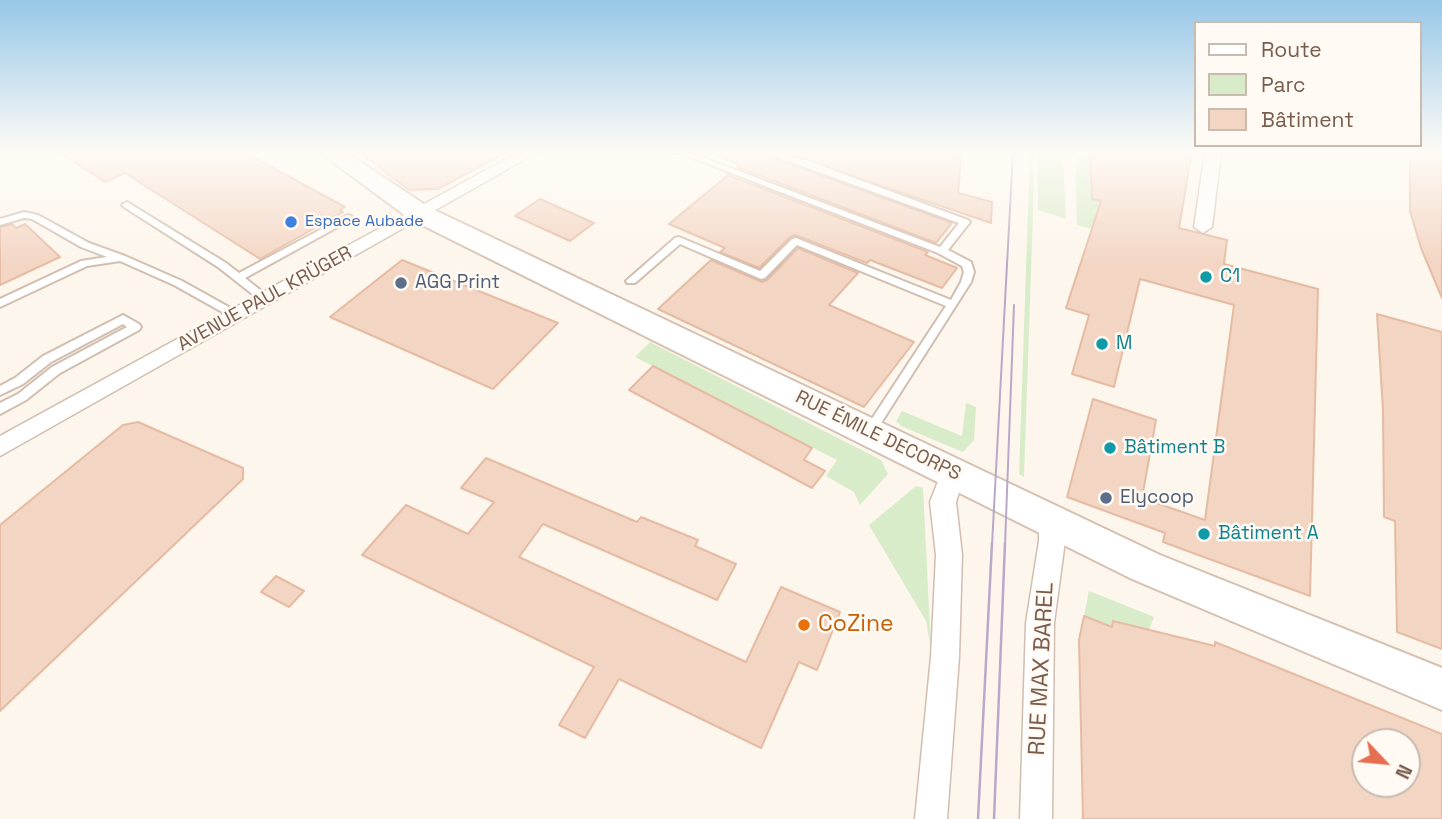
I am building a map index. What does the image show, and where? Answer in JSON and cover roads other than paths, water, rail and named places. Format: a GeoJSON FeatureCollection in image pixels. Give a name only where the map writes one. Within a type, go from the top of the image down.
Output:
{"type":"FeatureCollection","features":[{"type":"Feature","properties":{"kind":"street","name":"RUE ÉMILE DECORPS"},"geometry":{"type":"LineString","coordinates":[[385,190],[419,214],[1146,567],[1442,689]]}},
{"type":"Feature","properties":{"kind":"street","name":"AVENUE PAUL KRÜGER"},"geometry":{"type":"LineString","coordinates":[[0,447],[462,190]]}},
{"type":"Feature","properties":{"kind":"street"},"geometry":{"type":"LineString","coordinates":[[1203,227],[1208,190]]}},
{"type":"Feature","properties":{"kind":"street"},"geometry":{"type":"LineString","coordinates":[[931,819],[946,657],[949,555],[943,502],[953,473]]}},
{"type":"Feature","properties":{"kind":"street","name":"RUE MAX BAREL"},"geometry":{"type":"LineString","coordinates":[[1037,819],[1040,623],[1052,541],[1052,520]]}},
{"type":"Feature","properties":{"kind":"lane"},"geometry":{"type":"LineString","coordinates":[[782,190],[942,251],[967,264],[969,272],[953,305],[870,431]]}},
{"type":"Feature","properties":{"kind":"lane"},"geometry":{"type":"LineString","coordinates":[[879,190],[965,222],[942,251]]}},
{"type":"Feature","properties":{"kind":"lane"},"geometry":{"type":"LineString","coordinates":[[127,205],[222,265],[265,300]]}},
{"type":"Feature","properties":{"kind":"lane"},"geometry":{"type":"LineString","coordinates":[[0,222],[24,215],[35,217],[85,244],[178,283],[237,315]]}},
{"type":"Feature","properties":{"kind":"lane"},"geometry":{"type":"LineString","coordinates":[[238,278],[349,218]]}},
{"type":"Feature","properties":{"kind":"lane"},"geometry":{"type":"LineString","coordinates":[[631,281],[679,240],[761,276],[796,241],[953,305]]}},
{"type":"Feature","properties":{"kind":"lane"},"geometry":{"type":"LineString","coordinates":[[0,303],[85,263],[121,258]]}},
{"type":"Feature","properties":{"kind":"lane"},"geometry":{"type":"LineString","coordinates":[[0,391],[19,381],[47,359],[123,319],[135,327],[56,370],[22,397],[0,409]]}},
{"type":"Feature","properties":{"kind":"tram line"},"geometry":{"type":"LineString","coordinates":[[992,545],[1011,190]]}},
{"type":"Feature","properties":{"kind":"tram line"},"geometry":{"type":"LineString","coordinates":[[1005,545],[1014,305]]}},
{"type":"Feature","properties":{"kind":"tram line"},"geometry":{"type":"LineString","coordinates":[[978,819],[992,543]]}},
{"type":"Feature","properties":{"kind":"tram line"},"geometry":{"type":"LineString","coordinates":[[994,819],[1005,543]]}},
{"type":"Feature","properties":{"kind":"place","name":"Espace Aubade"},"geometry":{"type":"Point","coordinates":[291,222]}},
{"type":"Feature","properties":{"kind":"place","name":"C1"},"geometry":{"type":"Point","coordinates":[1206,277]}},
{"type":"Feature","properties":{"kind":"place","name":"AGG Print"},"geometry":{"type":"Point","coordinates":[401,283]}},
{"type":"Feature","properties":{"kind":"place","name":"M"},"geometry":{"type":"Point","coordinates":[1102,344]}},
{"type":"Feature","properties":{"kind":"place","name":"Bâtiment B"},"geometry":{"type":"Point","coordinates":[1110,448]}},
{"type":"Feature","properties":{"kind":"place","name":"Elycoop"},"geometry":{"type":"Point","coordinates":[1106,498]}},
{"type":"Feature","properties":{"kind":"place","name":"Bâtiment A"},"geometry":{"type":"Point","coordinates":[1204,534]}},
{"type":"Feature","properties":{"kind":"place","name":"CoZine"},"geometry":{"type":"Point","coordinates":[804,625]}}]}
